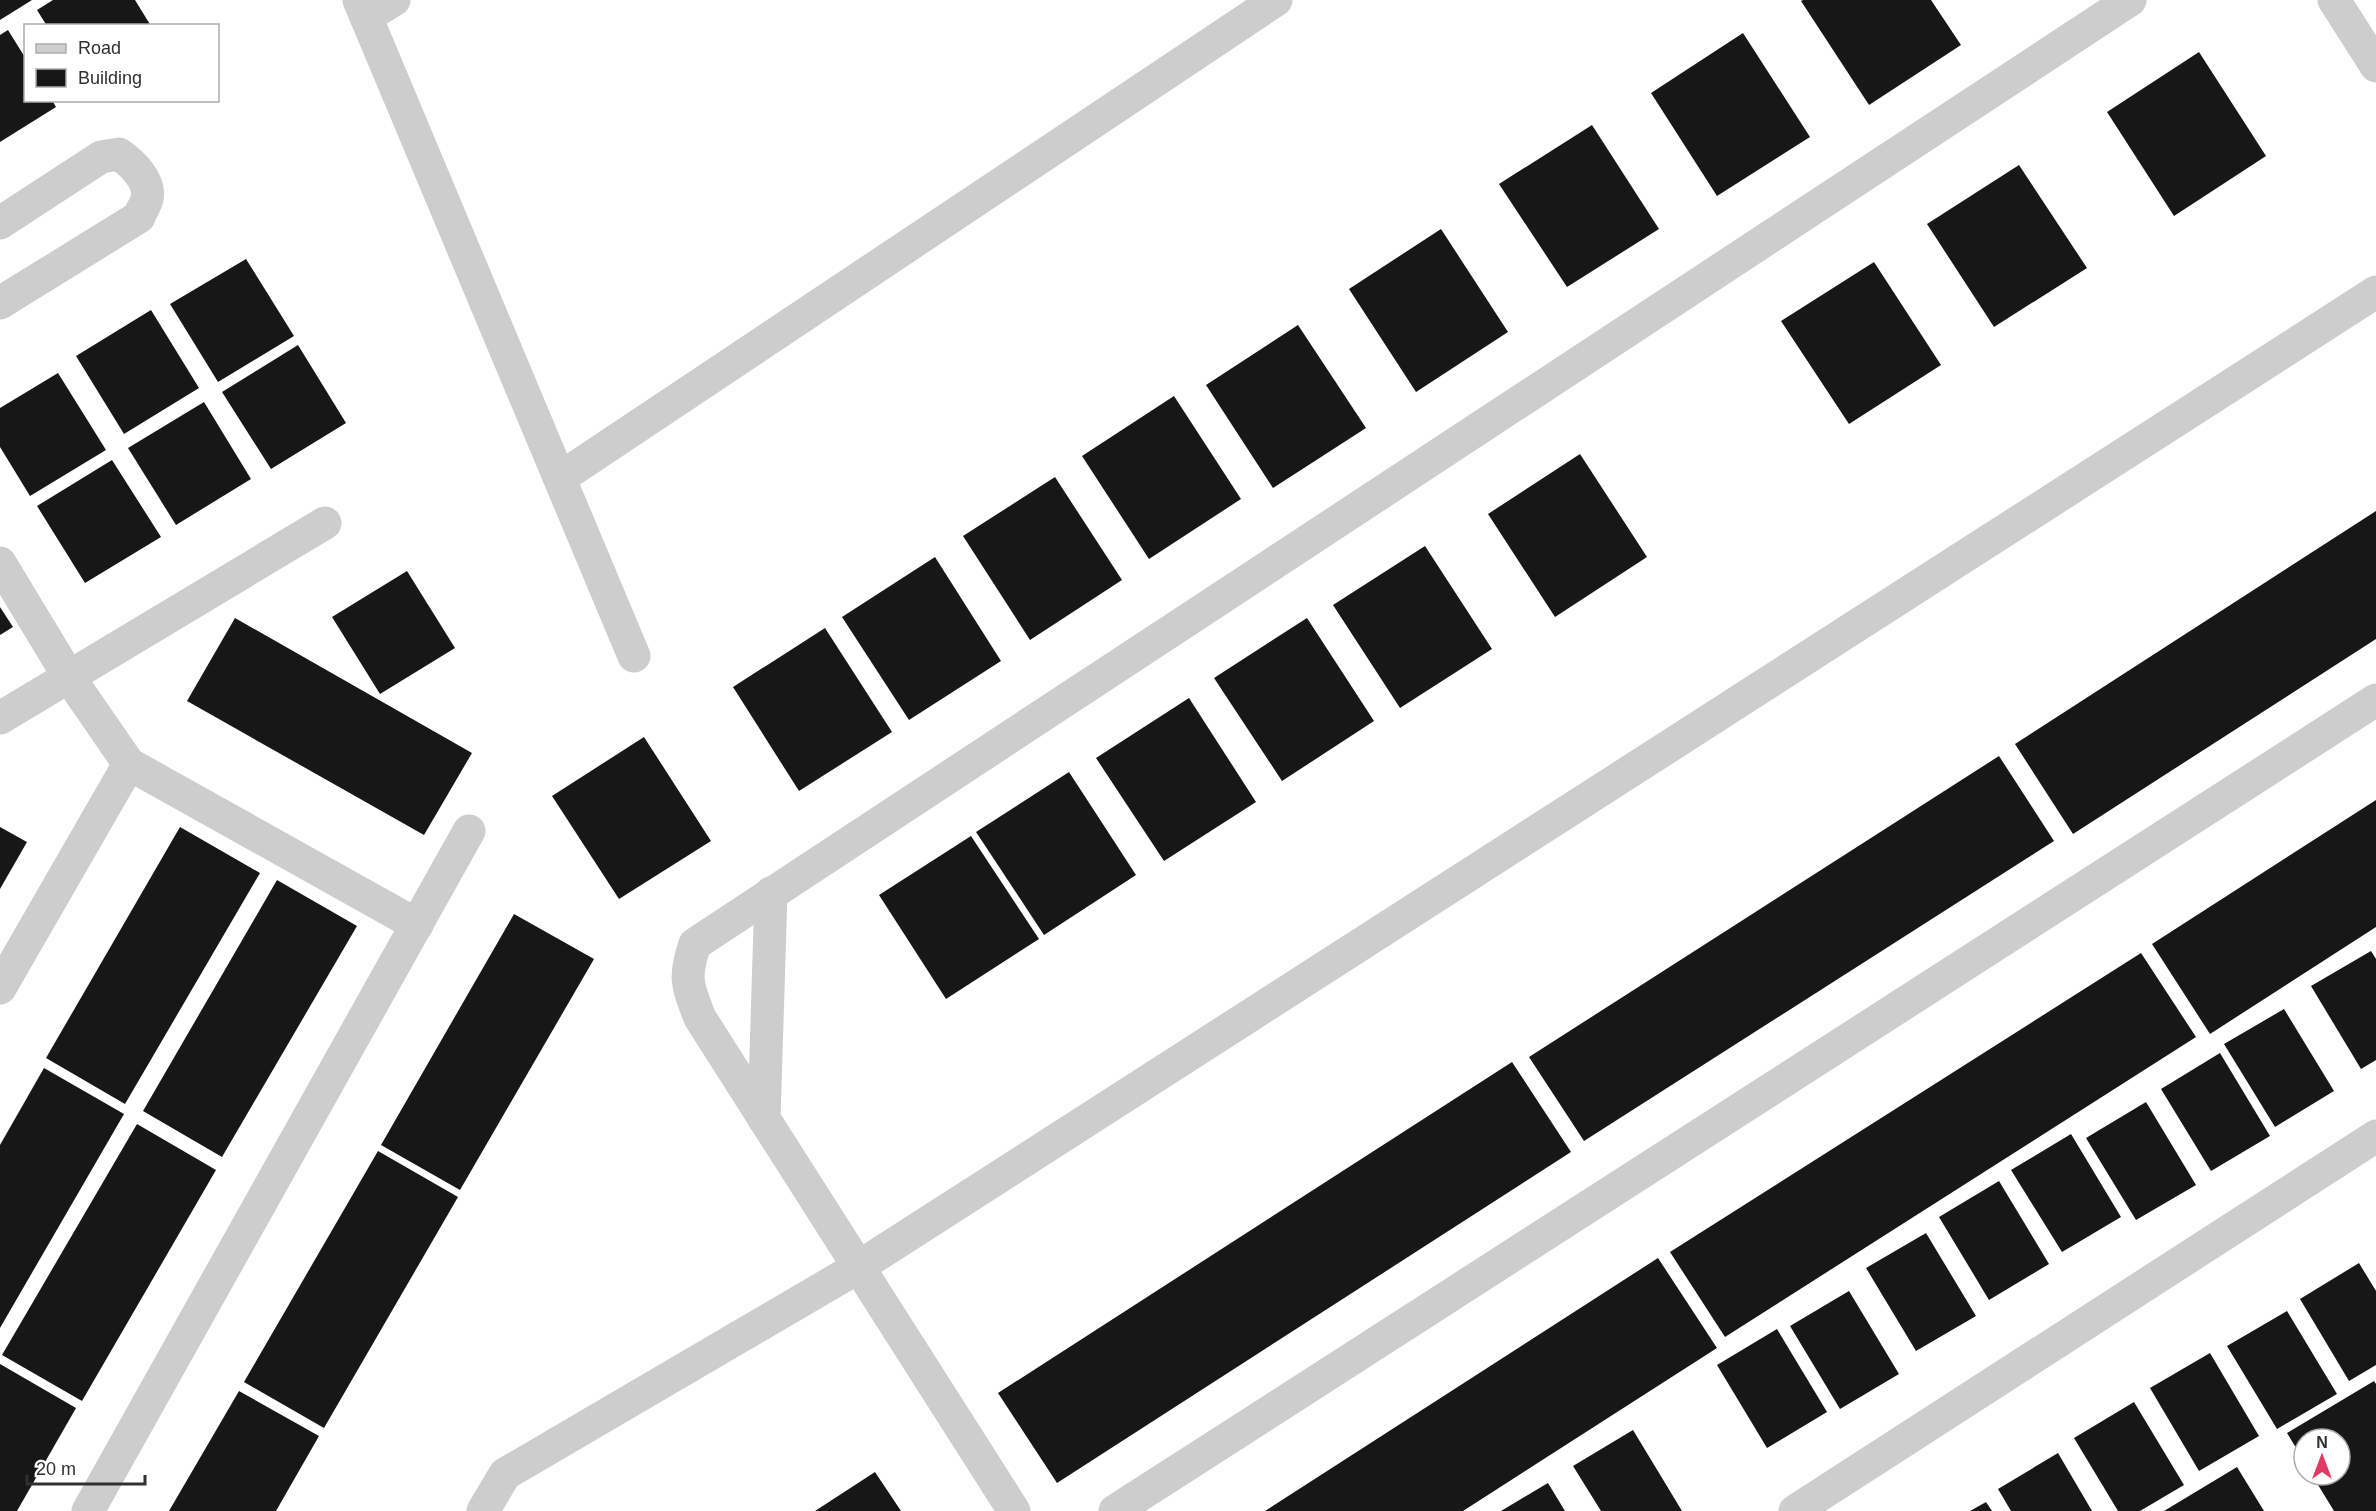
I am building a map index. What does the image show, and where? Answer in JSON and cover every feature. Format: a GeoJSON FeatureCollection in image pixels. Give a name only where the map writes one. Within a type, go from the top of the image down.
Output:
{"type":"FeatureCollection","features":[{"type":"Feature","properties":{"kind":"street"},"geometry":{"type":"LineString","coordinates":[[394,0],[362,8],[634,656]]}},
{"type":"Feature","properties":{"kind":"street"},"geometry":{"type":"LineString","coordinates":[[560,478],[1276,0]]}},
{"type":"Feature","properties":{"kind":"street"},"geometry":{"type":"LineString","coordinates":[[1014,1511],[857,1268],[700,1018],[687,986],[687,964],[695,944],[2130,0]]}},
{"type":"Feature","properties":{"kind":"street"},"geometry":{"type":"LineString","coordinates":[[2334,0],[2376,66]]}},
{"type":"Feature","properties":{"kind":"street"},"geometry":{"type":"LineString","coordinates":[[0,223],[101,157],[120,154],[132,163],[145,182],[148,198],[139,217],[0,303]]}},
{"type":"Feature","properties":{"kind":"street"},"geometry":{"type":"LineString","coordinates":[[483,1511],[505,1474],[857,1268],[2376,292]]}},
{"type":"Feature","properties":{"kind":"street"},"geometry":{"type":"LineString","coordinates":[[0,718],[325,523]]}},
{"type":"Feature","properties":{"kind":"street"},"geometry":{"type":"LineString","coordinates":[[0,563],[69,677],[129,764],[417,925]]}},
{"type":"Feature","properties":{"kind":"street"},"geometry":{"type":"LineString","coordinates":[[1115,1511],[2376,700]]}},
{"type":"Feature","properties":{"kind":"street"},"geometry":{"type":"LineString","coordinates":[[0,988],[129,764]]}},
{"type":"Feature","properties":{"kind":"street"},"geometry":{"type":"LineString","coordinates":[[88,1511],[470,831]]}},
{"type":"Feature","properties":{"kind":"street"},"geometry":{"type":"LineString","coordinates":[[764,1119],[771,893]]}},
{"type":"Feature","properties":{"kind":"street"},"geometry":{"type":"LineString","coordinates":[[1795,1511],[2376,1136]]}},
{"type":"Feature","properties":{"kind":"building"},"geometry":{"type":"Polygon","coordinates":[[[0,0],[32,0],[0,20],[0,0]]]}},
{"type":"Feature","properties":{"kind":"building"},"geometry":{"type":"Polygon","coordinates":[[[53,0],[135,0],[150,24],[46,24],[37,10],[53,0]]]}},
{"type":"Feature","properties":{"kind":"building"},"geometry":{"type":"Polygon","coordinates":[[[1931,0],[1961,45],[1869,105],[1801,1],[1931,0]]]}},
{"type":"Feature","properties":{"kind":"building"},"geometry":{"type":"Polygon","coordinates":[[[8,30],[24,56],[24,102],[53,102],[56,107],[0,142],[0,35],[8,30]]]}},
{"type":"Feature","properties":{"kind":"building"},"geometry":{"type":"Polygon","coordinates":[[[1743,33],[1810,137],[1717,196],[1651,93],[1743,33]]]}},
{"type":"Feature","properties":{"kind":"building"},"geometry":{"type":"Polygon","coordinates":[[[2199,52],[2266,156],[2174,216],[2107,112],[2199,52]]]}},
{"type":"Feature","properties":{"kind":"building"},"geometry":{"type":"Polygon","coordinates":[[[1592,125],[1659,229],[1567,287],[1499,184],[1592,125]]]}},
{"type":"Feature","properties":{"kind":"building"},"geometry":{"type":"Polygon","coordinates":[[[2019,165],[2087,268],[1994,327],[1927,224],[2019,165]]]}},
{"type":"Feature","properties":{"kind":"building"},"geometry":{"type":"Polygon","coordinates":[[[1441,229],[1508,332],[1416,392],[1349,289],[1441,229]]]}},
{"type":"Feature","properties":{"kind":"building"},"geometry":{"type":"Polygon","coordinates":[[[246,259],[294,336],[218,382],[170,304],[246,259]]]}},
{"type":"Feature","properties":{"kind":"building"},"geometry":{"type":"Polygon","coordinates":[[[1874,262],[1941,365],[1849,424],[1781,321],[1874,262]]]}},
{"type":"Feature","properties":{"kind":"building"},"geometry":{"type":"Polygon","coordinates":[[[151,310],[199,388],[124,434],[76,356],[151,310]]]}},
{"type":"Feature","properties":{"kind":"building"},"geometry":{"type":"Polygon","coordinates":[[[1298,325],[1366,428],[1273,488],[1206,385],[1298,325]]]}},
{"type":"Feature","properties":{"kind":"building"},"geometry":{"type":"Polygon","coordinates":[[[298,345],[346,423],[271,469],[222,392],[298,345]]]}},
{"type":"Feature","properties":{"kind":"building"},"geometry":{"type":"Polygon","coordinates":[[[58,373],[106,450],[30,496],[0,447],[0,408],[58,373]]]}},
{"type":"Feature","properties":{"kind":"building"},"geometry":{"type":"Polygon","coordinates":[[[1174,396],[1241,499],[1149,559],[1082,456],[1174,396]]]}},
{"type":"Feature","properties":{"kind":"building"},"geometry":{"type":"Polygon","coordinates":[[[204,402],[251,479],[176,525],[128,448],[204,402]]]}},
{"type":"Feature","properties":{"kind":"building"},"geometry":{"type":"Polygon","coordinates":[[[1580,454],[1647,557],[1555,617],[1488,514],[1580,454]]]}},
{"type":"Feature","properties":{"kind":"building"},"geometry":{"type":"Polygon","coordinates":[[[112,460],[161,537],[85,583],[37,506],[112,460]]]}},
{"type":"Feature","properties":{"kind":"building"},"geometry":{"type":"Polygon","coordinates":[[[1055,477],[1122,580],[1030,640],[963,536],[1055,477]]]}},
{"type":"Feature","properties":{"kind":"building"},"geometry":{"type":"Polygon","coordinates":[[[2376,511],[2376,639],[2073,834],[2015,744],[2376,511]]]}},
{"type":"Feature","properties":{"kind":"building"},"geometry":{"type":"Polygon","coordinates":[[[1425,546],[1492,649],[1400,708],[1333,605],[1425,546]]]}},
{"type":"Feature","properties":{"kind":"building"},"geometry":{"type":"Polygon","coordinates":[[[935,557],[1001,661],[909,720],[842,617],[935,557]]]}},
{"type":"Feature","properties":{"kind":"building"},"geometry":{"type":"Polygon","coordinates":[[[407,571],[455,648],[380,694],[332,617],[407,571]]]}},
{"type":"Feature","properties":{"kind":"building"},"geometry":{"type":"Polygon","coordinates":[[[0,607],[13,627],[0,635],[0,607]]]}},
{"type":"Feature","properties":{"kind":"building"},"geometry":{"type":"Polygon","coordinates":[[[235,618],[472,753],[424,835],[187,701],[235,618]]]}},
{"type":"Feature","properties":{"kind":"building"},"geometry":{"type":"Polygon","coordinates":[[[1307,618],[1374,721],[1282,781],[1214,678],[1307,618]]]}},
{"type":"Feature","properties":{"kind":"building"},"geometry":{"type":"Polygon","coordinates":[[[825,628],[892,732],[799,791],[733,687],[825,628]]]}},
{"type":"Feature","properties":{"kind":"building"},"geometry":{"type":"Polygon","coordinates":[[[1189,698],[1256,802],[1164,861],[1096,758],[1189,698]]]}},
{"type":"Feature","properties":{"kind":"building"},"geometry":{"type":"Polygon","coordinates":[[[644,737],[711,841],[619,899],[552,796],[644,737]]]}},
{"type":"Feature","properties":{"kind":"building"},"geometry":{"type":"Polygon","coordinates":[[[1999,756],[2054,841],[1584,1141],[1529,1057],[1999,756]]]}},
{"type":"Feature","properties":{"kind":"building"},"geometry":{"type":"Polygon","coordinates":[[[1069,772],[1136,875],[1044,935],[976,832],[1069,772]]]}},
{"type":"Feature","properties":{"kind":"building"},"geometry":{"type":"Polygon","coordinates":[[[2376,800],[2376,927],[2210,1034],[2152,944],[2376,800]]]}},
{"type":"Feature","properties":{"kind":"building"},"geometry":{"type":"Polygon","coordinates":[[[0,827],[27,842],[0,889],[0,827]]]}},
{"type":"Feature","properties":{"kind":"building"},"geometry":{"type":"Polygon","coordinates":[[[180,827],[260,873],[125,1104],[46,1058],[180,827]]]}},
{"type":"Feature","properties":{"kind":"building"},"geometry":{"type":"Polygon","coordinates":[[[971,836],[1039,939],[946,999],[879,895],[971,836]]]}},
{"type":"Feature","properties":{"kind":"building"},"geometry":{"type":"Polygon","coordinates":[[[277,880],[357,926],[222,1157],[143,1111],[277,880]]]}},
{"type":"Feature","properties":{"kind":"building"},"geometry":{"type":"Polygon","coordinates":[[[514,914],[594,959],[460,1190],[381,1145],[514,914]]]}},
{"type":"Feature","properties":{"kind":"building"},"geometry":{"type":"Polygon","coordinates":[[[2371,951],[2376,959],[2376,1060],[2361,1069],[2311,986],[2371,951]]]}},
{"type":"Feature","properties":{"kind":"building"},"geometry":{"type":"Polygon","coordinates":[[[2141,953],[2196,1037],[1725,1337],[1670,1252],[2141,953]]]}},
{"type":"Feature","properties":{"kind":"building"},"geometry":{"type":"Polygon","coordinates":[[[2284,1009],[2334,1091],[2275,1127],[2224,1044],[2284,1009]]]}},
{"type":"Feature","properties":{"kind":"building"},"geometry":{"type":"Polygon","coordinates":[[[2220,1053],[2270,1136],[2211,1171],[2161,1089],[2220,1053]]]}},
{"type":"Feature","properties":{"kind":"building"},"geometry":{"type":"Polygon","coordinates":[[[1512,1062],[1571,1152],[1057,1483],[998,1393],[1512,1062]]]}},
{"type":"Feature","properties":{"kind":"building"},"geometry":{"type":"Polygon","coordinates":[[[44,1068],[124,1114],[0,1328],[0,1145],[44,1068]]]}},
{"type":"Feature","properties":{"kind":"building"},"geometry":{"type":"Polygon","coordinates":[[[2146,1102],[2196,1185],[2136,1220],[2086,1138],[2146,1102]]]}},
{"type":"Feature","properties":{"kind":"building"},"geometry":{"type":"Polygon","coordinates":[[[137,1124],[216,1170],[82,1401],[2,1355],[137,1124]]]}},
{"type":"Feature","properties":{"kind":"building"},"geometry":{"type":"Polygon","coordinates":[[[2071,1134],[2121,1217],[2062,1252],[2011,1170],[2071,1134]]]}},
{"type":"Feature","properties":{"kind":"building"},"geometry":{"type":"Polygon","coordinates":[[[378,1151],[458,1197],[324,1428],[244,1382],[378,1151]]]}},
{"type":"Feature","properties":{"kind":"building"},"geometry":{"type":"Polygon","coordinates":[[[1999,1181],[2049,1264],[1989,1300],[1939,1217],[1999,1181]]]}},
{"type":"Feature","properties":{"kind":"building"},"geometry":{"type":"Polygon","coordinates":[[[1926,1233],[1976,1316],[1916,1351],[1866,1268],[1926,1233]]]}},
{"type":"Feature","properties":{"kind":"building"},"geometry":{"type":"Polygon","coordinates":[[[1658,1258],[1717,1348],[1463,1511],[1265,1511],[1658,1258]]]}},
{"type":"Feature","properties":{"kind":"building"},"geometry":{"type":"Polygon","coordinates":[[[2359,1263],[2376,1291],[2376,1365],[2349,1381],[2300,1299],[2359,1263]]]}},
{"type":"Feature","properties":{"kind":"building"},"geometry":{"type":"Polygon","coordinates":[[[1849,1291],[1899,1374],[1840,1409],[1790,1326],[1849,1291]]]}},
{"type":"Feature","properties":{"kind":"building"},"geometry":{"type":"Polygon","coordinates":[[[2287,1311],[2337,1394],[2277,1429],[2227,1346],[2287,1311]]]}},
{"type":"Feature","properties":{"kind":"building"},"geometry":{"type":"Polygon","coordinates":[[[1777,1329],[1827,1412],[1767,1448],[1717,1365],[1777,1329]]]}},
{"type":"Feature","properties":{"kind":"building"},"geometry":{"type":"Polygon","coordinates":[[[2210,1353],[2259,1436],[2199,1471],[2150,1388],[2210,1353]]]}},
{"type":"Feature","properties":{"kind":"building"},"geometry":{"type":"Polygon","coordinates":[[[0,1364],[76,1408],[17,1511],[0,1511],[0,1364]]]}},
{"type":"Feature","properties":{"kind":"building"},"geometry":{"type":"Polygon","coordinates":[[[2374,1381],[2376,1384],[2376,1511],[2334,1511],[2319,1487],[2352,1487],[2352,1427],[2297,1427],[2374,1381]]]}},
{"type":"Feature","properties":{"kind":"building"},"geometry":{"type":"Polygon","coordinates":[[[239,1391],[319,1436],[276,1511],[169,1511],[239,1391]]]}},
{"type":"Feature","properties":{"kind":"building"},"geometry":{"type":"Polygon","coordinates":[[[2134,1402],[2184,1485],[2140,1511],[2118,1511],[2074,1438],[2134,1402]]]}},
{"type":"Feature","properties":{"kind":"building"},"geometry":{"type":"Polygon","coordinates":[[[1633,1430],[1682,1511],[1601,1511],[1573,1466],[1633,1430]]]}},
{"type":"Feature","properties":{"kind":"building"},"geometry":{"type":"Polygon","coordinates":[[[2292,1430],[2292,1441],[2287,1433],[2292,1430]]]}},
{"type":"Feature","properties":{"kind":"building"},"geometry":{"type":"Polygon","coordinates":[[[2058,1453],[2092,1511],[2011,1511],[1998,1489],[2058,1453]]]}},
{"type":"Feature","properties":{"kind":"building"},"geometry":{"type":"Polygon","coordinates":[[[2237,1467],[2264,1511],[2164,1511],[2237,1467]]]}},
{"type":"Feature","properties":{"kind":"building"},"geometry":{"type":"Polygon","coordinates":[[[875,1472],[901,1511],[815,1511],[875,1472]]]}},
{"type":"Feature","properties":{"kind":"building"},"geometry":{"type":"Polygon","coordinates":[[[1548,1483],[1565,1511],[1501,1511],[1548,1483]]]}},
{"type":"Feature","properties":{"kind":"building"},"geometry":{"type":"Polygon","coordinates":[[[1986,1502],[1992,1511],[1970,1511],[1986,1502]]]}}]}
